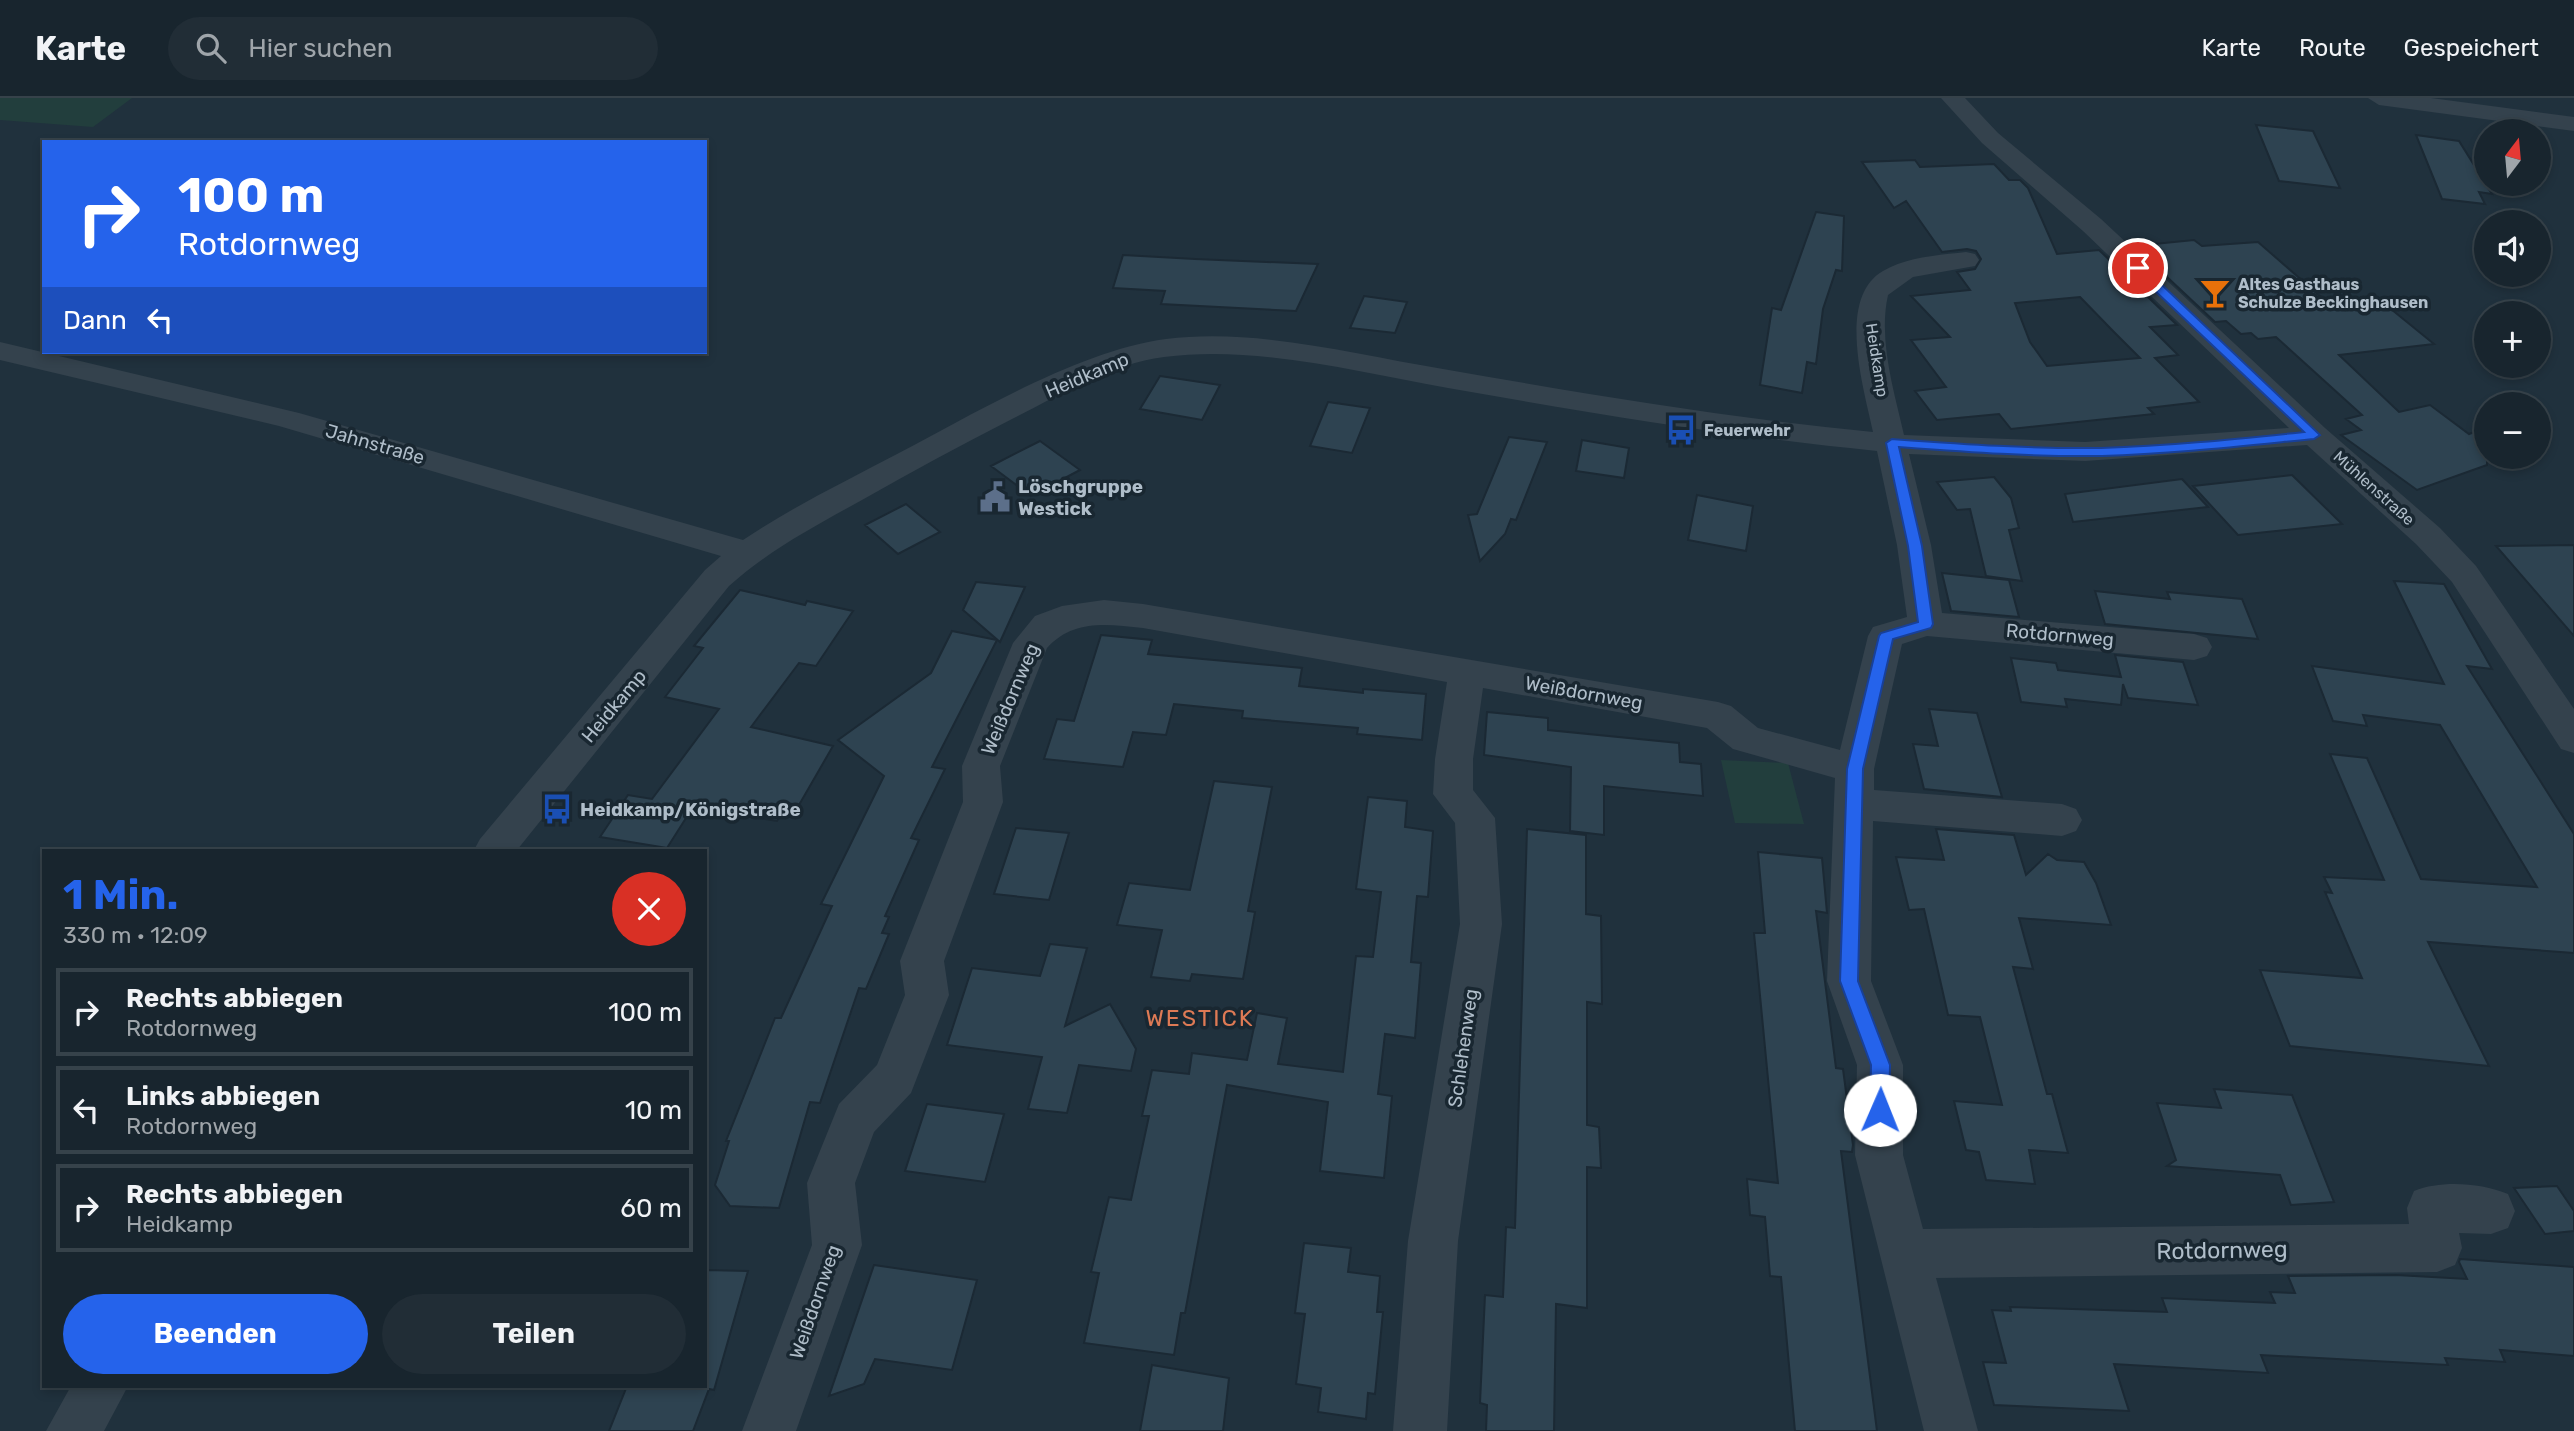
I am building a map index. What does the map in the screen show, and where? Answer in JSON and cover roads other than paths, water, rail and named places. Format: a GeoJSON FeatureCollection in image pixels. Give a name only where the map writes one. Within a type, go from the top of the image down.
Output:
{"type":"FeatureCollection","features":[{"type":"Feature","properties":{"kind":"street","name":"Mühlenstraße"},"geometry":{"type":"LineString","coordinates":[[1952,98],[1990,138],[2092,225],[2314,435],[2428,536],[2464,574],[2574,740]]}},
{"type":"Feature","properties":{"kind":"street"},"geometry":{"type":"LineString","coordinates":[[2379,98],[2574,124]]}},
{"type":"Feature","properties":{"kind":"street","name":"Heidkamp"},"geometry":{"type":"LineString","coordinates":[[1892,443],[1869,318],[1873,294],[1892,278],[1918,267],[1966,260]]}},
{"type":"Feature","properties":{"kind":"street","name":"Heidkamp"},"geometry":{"type":"LineString","coordinates":[[495,849],[717,578],[746,552],[777,531],[953,436],[1091,370],[1129,355],[1179,347],[1226,346],[1286,352],[1688,417],[1892,443],[2008,451],[2099,452],[2167,449],[2314,435]]}},
{"type":"Feature","properties":{"kind":"street"},"geometry":{"type":"LineString","coordinates":[[0,379],[13,355]]}},
{"type":"Feature","properties":{"kind":"street","name":"Jahnstraße"},"geometry":{"type":"LineString","coordinates":[[13,355],[288,419],[746,552]]}},
{"type":"Feature","properties":{"kind":"street"},"geometry":{"type":"LineString","coordinates":[[1892,443],[1915,546],[1926,624]]}},
{"type":"Feature","properties":{"kind":"street","name":"Weißdornweg"},"geometry":{"type":"LineString","coordinates":[[769,1431],[837,1245],[831,1183],[856,1119],[895,1077],[914,1031],[927,995],[922,961],[983,802],[981,766],[1031,643],[1047,625],[1074,615],[1104,612],[1143,616],[1718,716],[1746,739],[1855,787]]}},
{"type":"Feature","properties":{"kind":"street","name":"Rotdornweg"},"geometry":{"type":"LineString","coordinates":[[1951,1431],[1907,1254],[1879,1155],[1880,1065],[1849,981],[1855,787],[1886,636],[1926,624],[2194,647]]}},
{"type":"Feature","properties":{"kind":"street","name":"Schlehenweg"},"geometry":{"type":"LineString","coordinates":[[1420,1431],[1433,1241],[1481,924],[1475,818],[1453,794],[1454,759],[1467,673]]}},
{"type":"Feature","properties":{"kind":"street"},"geometry":{"type":"LineString","coordinates":[[1855,787],[2062,820]]}},
{"type":"Feature","properties":{"kind":"street","name":"Rotdornweg"},"geometry":{"type":"LineString","coordinates":[[1907,1254],[2437,1248],[2431,1208],[2491,1211]]}},
{"type":"Feature","properties":{"kind":"street"},"geometry":{"type":"LineString","coordinates":[[73,1431],[101,1388]]}},
{"type":"Feature","properties":{"kind":"place","name":"Altes Gasthaus Schulze Beckinghausen"},"geometry":{"type":"Point","coordinates":[2215,293]}},
{"type":"Feature","properties":{"kind":"place","name":"Feuerwehr"},"geometry":{"type":"Point","coordinates":[1681,430]}},
{"type":"Feature","properties":{"kind":"place","name":"Löschgruppe Westick"},"geometry":{"type":"Point","coordinates":[995,497]}},
{"type":"Feature","properties":{"kind":"place","name":"Heidkamp/Königstraße"},"geometry":{"type":"Point","coordinates":[557,809]}},
{"type":"Feature","properties":{"kind":"district","name":"WESTICK"},"geometry":{"type":"Point","coordinates":[1200,1018]}}]}
